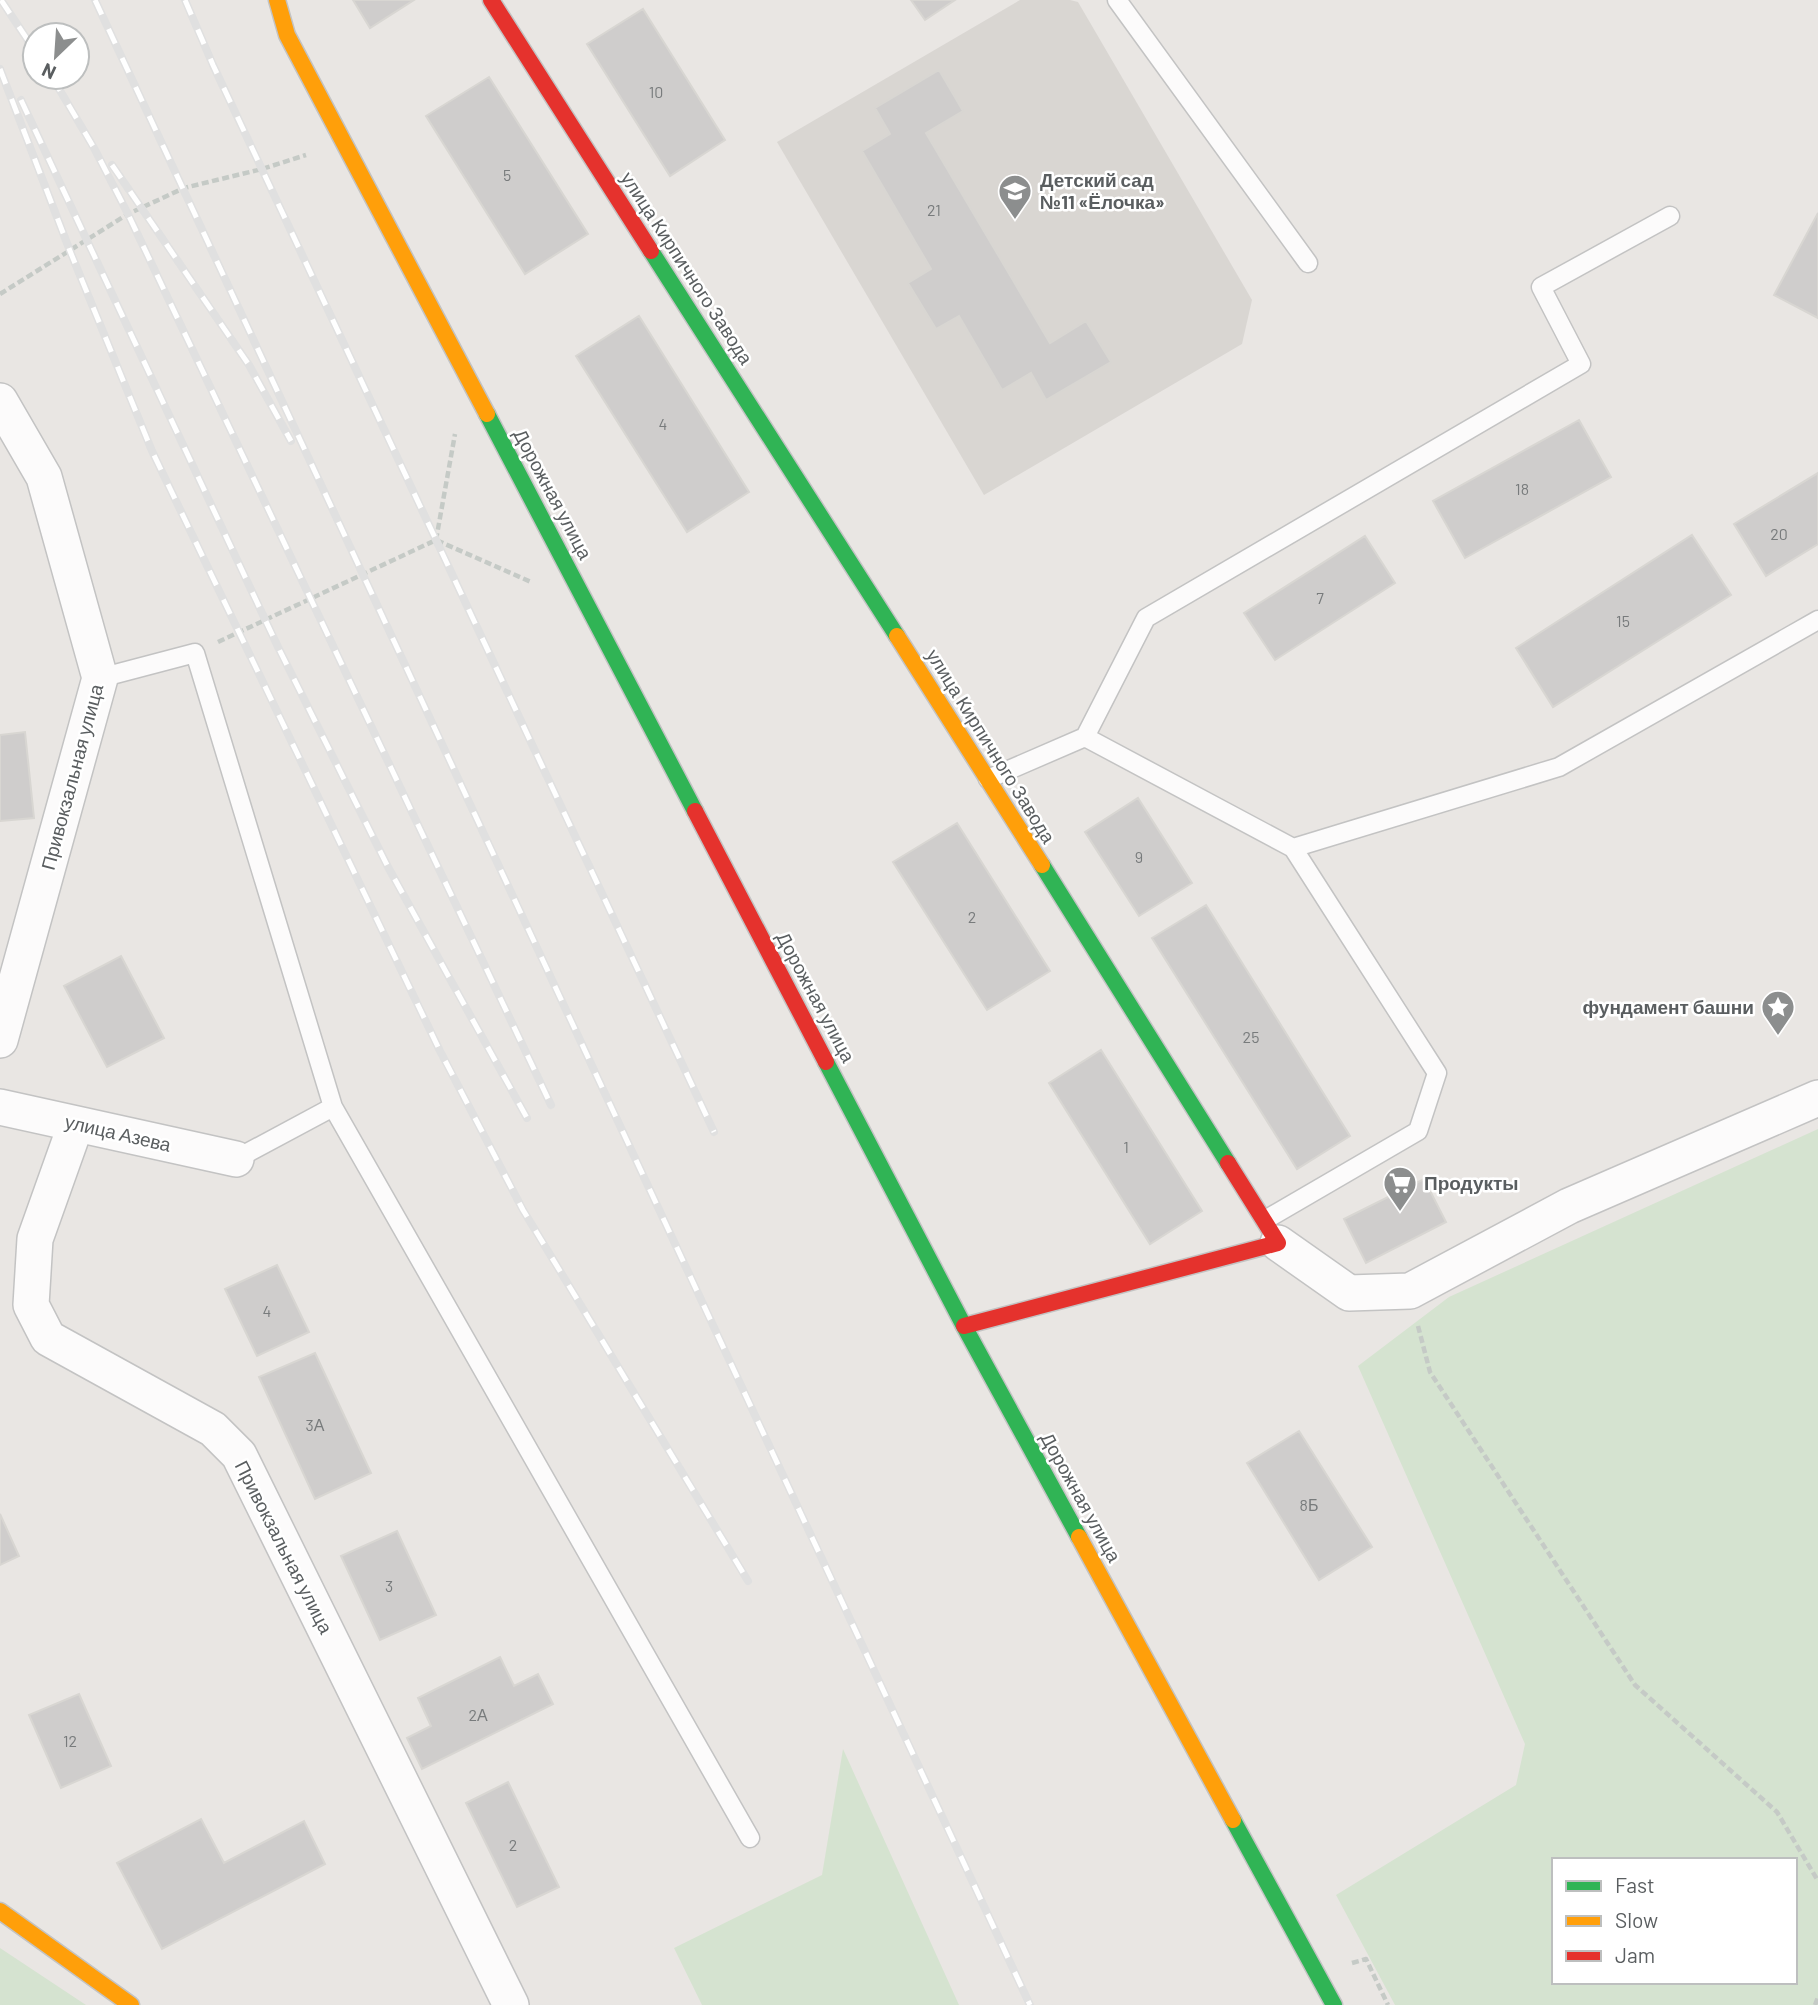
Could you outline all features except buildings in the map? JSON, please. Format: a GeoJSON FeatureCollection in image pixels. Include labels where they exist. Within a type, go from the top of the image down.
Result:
{"type":"FeatureCollection","features":[{"type":"Feature","properties":{"kind":"street","name":"Дорожная улица"},"geometry":{"type":"LineString","coordinates":[[277,0],[287,35],[964,1326],[1334,2005]]}},
{"type":"Feature","properties":{"kind":"street","name":"улица Кирпичного Завода"},"geometry":{"type":"LineString","coordinates":[[491,0],[988,779],[1272,1231]]}},
{"type":"Feature","properties":{"kind":"street","name":"Привокзальная улица"},"geometry":{"type":"LineString","coordinates":[[0,401],[44,477],[100,678],[0,1040]]}},
{"type":"Feature","properties":{"kind":"street"},"geometry":{"type":"LineString","coordinates":[[964,1326],[1272,1231],[1349,1293],[1410,1291],[1569,1206],[1818,1098]]}},
{"type":"Feature","properties":{"kind":"street","name":"улица Азева"},"geometry":{"type":"LineString","coordinates":[[0,1107],[236,1159]]}},
{"type":"Feature","properties":{"kind":"street","name":"Привокзальная улица"},"geometry":{"type":"LineString","coordinates":[[76,1124],[35,1239],[31,1305],[48,1338],[213,1429],[239,1455],[511,2005]]}},
{"type":"Feature","properties":{"kind":"street"},"geometry":{"type":"LineString","coordinates":[[0,1911],[131,2005]]}},
{"type":"Feature","properties":{"kind":"lane"},"geometry":{"type":"LineString","coordinates":[[1117,0],[1308,263]]}},
{"type":"Feature","properties":{"kind":"lane"},"geometry":{"type":"LineString","coordinates":[[988,779],[1085,737],[1146,618],[1581,364],[1541,287],[1670,216]]}},
{"type":"Feature","properties":{"kind":"lane"},"geometry":{"type":"LineString","coordinates":[[1293,848],[1559,767],[1818,620]]}},
{"type":"Feature","properties":{"kind":"lane"},"geometry":{"type":"LineString","coordinates":[[100,678],[195,653],[333,1107],[750,1838]]}},
{"type":"Feature","properties":{"kind":"lane"},"geometry":{"type":"LineString","coordinates":[[1085,737],[1293,848],[1437,1073],[1419,1131],[1272,1231]]}},
{"type":"Feature","properties":{"kind":"lane"},"geometry":{"type":"LineString","coordinates":[[236,1159],[333,1107]]}},
{"type":"Feature","properties":{"kind":"path"},"geometry":{"type":"LineString","coordinates":[[0,294],[128,214],[173,193],[291,160]]}},
{"type":"Feature","properties":{"kind":"path"},"geometry":{"type":"LineString","coordinates":[[436,540],[466,374]]}},
{"type":"Feature","properties":{"kind":"path"},"geometry":{"type":"LineString","coordinates":[[195,653],[436,540],[538,585]]}},
{"type":"Feature","properties":{"kind":"path"},"geometry":{"type":"LineString","coordinates":[[1410,1291],[1430,1372],[1635,1685],[1777,1812],[1818,1881]]}},
{"type":"Feature","properties":{"kind":"path"},"geometry":{"type":"LineString","coordinates":[[1366,1959],[1388,2005]]}},
{"type":"Feature","properties":{"kind":"path"},"geometry":{"type":"LineString","coordinates":[[1815,2005],[1818,1997]]}},
{"type":"Feature","properties":{"kind":"shaded area","name":"Детский сад №11 «Ёлочка»"},"geometry":{"type":"Polygon","coordinates":[[[1020,0],[1078,2],[1252,300],[1242,344],[984,495],[777,142],[1020,0]]]}},
{"type":"Feature","properties":{"kind":"green space"},"geometry":{"type":"Polygon","coordinates":[[[1818,1129],[1818,2005],[1395,2005],[1336,1895],[1516,1785],[1525,1744],[1358,1366],[1449,1297],[1818,1129]]]}},
{"type":"Feature","properties":{"kind":"green space"},"geometry":{"type":"Polygon","coordinates":[[[843,1749],[959,2005],[702,2005],[674,1948],[822,1875],[843,1749]]]}},
{"type":"Feature","properties":{"kind":"green space"},"geometry":{"type":"Polygon","coordinates":[[[0,1948],[86,2005],[0,2005],[0,1948]]]}},
{"type":"Feature","properties":{"kind":"railway"},"geometry":{"type":"LineString","coordinates":[[1,0],[21,30]]}},
{"type":"Feature","properties":{"kind":"railway"},"geometry":{"type":"LineString","coordinates":[[95,0],[1030,2005]]}},
{"type":"Feature","properties":{"kind":"railway"},"geometry":{"type":"LineString","coordinates":[[185,0],[213,65],[714,1132]]}},
{"type":"Feature","properties":{"kind":"railway"},"geometry":{"type":"LineString","coordinates":[[0,69],[70,251],[152,451],[440,1051],[523,1210],[748,1581]]}},
{"type":"Feature","properties":{"kind":"railway"},"geometry":{"type":"LineString","coordinates":[[60,91],[128,214],[551,1105]]}},
{"type":"Feature","properties":{"kind":"railway"},"geometry":{"type":"LineString","coordinates":[[21,100],[278,647],[388,867],[527,1118]]}},
{"type":"Feature","properties":{"kind":"railway"},"geometry":{"type":"LineString","coordinates":[[112,165],[249,365],[291,441]]}},
{"type":"Feature","properties":{"kind":"traffic: fast"},"geometry":{"type":"LineString","coordinates":[[651,251],[897,636]]}},
{"type":"Feature","properties":{"kind":"traffic: fast"},"geometry":{"type":"LineString","coordinates":[[487,414],[695,811]]}},
{"type":"Feature","properties":{"kind":"traffic: fast"},"geometry":{"type":"LineString","coordinates":[[1042,865],[1228,1163]]}},
{"type":"Feature","properties":{"kind":"traffic: fast"},"geometry":{"type":"LineString","coordinates":[[826,1062],[964,1326],[1079,1537]]}},
{"type":"Feature","properties":{"kind":"traffic: fast"},"geometry":{"type":"LineString","coordinates":[[1233,1820],[1334,2005]]}},
{"type":"Feature","properties":{"kind":"traffic: slow"},"geometry":{"type":"LineString","coordinates":[[277,0],[287,35],[487,414]]}},
{"type":"Feature","properties":{"kind":"traffic: slow"},"geometry":{"type":"LineString","coordinates":[[897,636],[1042,865]]}},
{"type":"Feature","properties":{"kind":"traffic: slow"},"geometry":{"type":"LineString","coordinates":[[1079,1537],[1233,1820]]}},
{"type":"Feature","properties":{"kind":"traffic: slow"},"geometry":{"type":"LineString","coordinates":[[0,1911],[131,2005]]}},
{"type":"Feature","properties":{"kind":"traffic: jam"},"geometry":{"type":"LineString","coordinates":[[491,0],[651,251]]}},
{"type":"Feature","properties":{"kind":"traffic: jam"},"geometry":{"type":"LineString","coordinates":[[695,811],[826,1062]]}},
{"type":"Feature","properties":{"kind":"traffic: jam"},"geometry":{"type":"LineString","coordinates":[[964,1326],[1278,1243],[1228,1163]]}},
{"type":"Feature","properties":{"kind":"place","name":"Детский сад №11 «Ёлочка»"},"geometry":{"type":"Point","coordinates":[1015,221]}},
{"type":"Feature","properties":{"kind":"place","name":"фундамент башни"},"geometry":{"type":"Point","coordinates":[1778,1037]}},
{"type":"Feature","properties":{"kind":"place","name":"Продукты"},"geometry":{"type":"Point","coordinates":[1400,1213]}}]}
